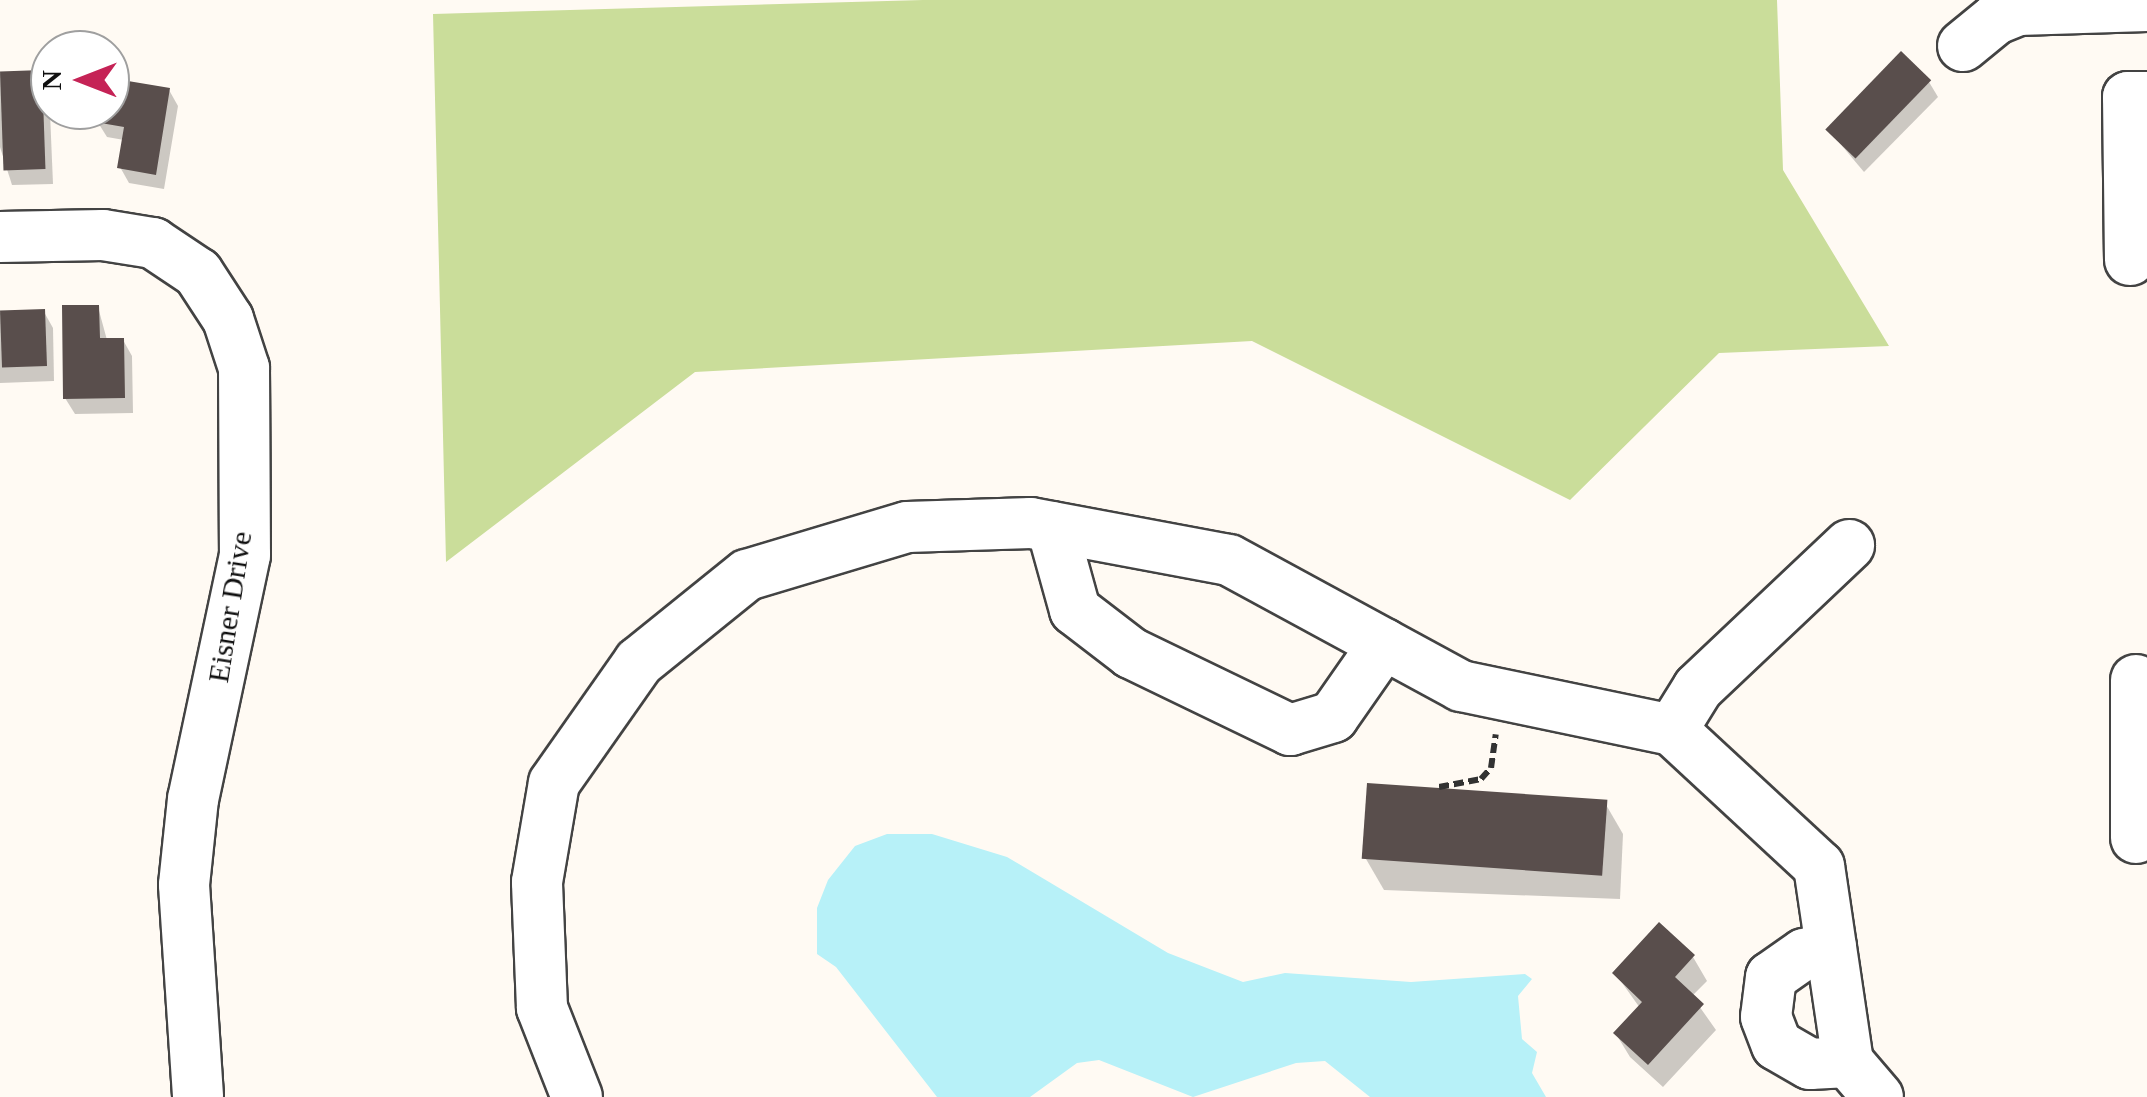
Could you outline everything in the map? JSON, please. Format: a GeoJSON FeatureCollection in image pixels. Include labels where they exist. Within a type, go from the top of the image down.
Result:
{"type":"FeatureCollection","features":[{"type":"Feature","properties":{"kind":"street"},"geometry":{"type":"LineString","coordinates":[[1963,46],[1996,18],[2018,10],[2147,6]]}},
{"type":"Feature","properties":{"kind":"street"},"geometry":{"type":"LineString","coordinates":[[2130,260],[2128,97],[2147,97]]}},
{"type":"Feature","properties":{"kind":"street","name":"Eisner Drive"},"geometry":{"type":"LineString","coordinates":[[0,237],[102,235],[154,244],[198,272],[228,319],[244,368],[245,555],[193,799],[184,885],[198,1097]]}},
{"type":"Feature","properties":{"kind":"street"},"geometry":{"type":"LineString","coordinates":[[576,1097],[542,1008],[537,882],[554,783],[639,662],[746,575],[907,526],[1052,526],[1229,560],[1460,686],[1672,730],[1819,866],[1831,948],[1863,1079],[1810,1064],[1777,1045],[1766,1017],[1770,976],[1804,954],[1831,948]]}},
{"type":"Feature","properties":{"kind":"street"},"geometry":{"type":"LineString","coordinates":[[1052,526],[1075,610],[1131,653],[1290,730],[1333,717],[1384,644]]}},
{"type":"Feature","properties":{"kind":"street"},"geometry":{"type":"LineString","coordinates":[[1672,730],[1698,688],[1850,545]]}},
{"type":"Feature","properties":{"kind":"street"},"geometry":{"type":"LineString","coordinates":[[2130,680],[2136,838]]}},
{"type":"Feature","properties":{"kind":"path"},"geometry":{"type":"LineString","coordinates":[[1439,788],[1481,779],[1491,768],[1501,694]]}},
{"type":"Feature","properties":{"kind":"green space"},"geometry":{"type":"Polygon","coordinates":[[[923,0],[1777,0],[1783,170],[1889,346],[1719,353],[1570,500],[1252,341],[695,372],[446,562],[433,14],[923,0]]]}},
{"type":"Feature","properties":{"kind":"water"},"geometry":{"type":"Polygon","coordinates":[[[887,834],[932,834],[1007,857],[1168,953],[1243,982],[1285,973],[1411,982],[1525,974],[1532,979],[1518,996],[1522,1039],[1537,1052],[1532,1073],[1546,1097],[1370,1097],[1325,1061],[1296,1063],[1193,1097],[1099,1060],[1077,1063],[1030,1097],[937,1097],[836,967],[817,954],[817,908],[828,880],[855,846],[887,834]]]}},
{"type":"Feature","properties":{"kind":"building"},"geometry":{"type":"Polygon","coordinates":[[[1901,51],[1931,80],[1855,159],[1825,129],[1901,51]]]}},
{"type":"Feature","properties":{"kind":"building"},"geometry":{"type":"Polygon","coordinates":[[[30,70],[30,130],[44,130],[45,169],[3,170],[0,71],[30,70]]]}},
{"type":"Feature","properties":{"kind":"building"},"geometry":{"type":"Polygon","coordinates":[[[130,81],[170,88],[156,175],[117,168],[123,130],[130,130],[130,81]]]}},
{"type":"Feature","properties":{"kind":"building"},"geometry":{"type":"Polygon","coordinates":[[[62,305],[99,305],[100,338],[124,338],[125,398],[63,399],[62,305]]]}},
{"type":"Feature","properties":{"kind":"building"},"geometry":{"type":"Polygon","coordinates":[[[45,309],[47,366],[2,368],[0,311],[45,309]]]}},
{"type":"Feature","properties":{"kind":"building"},"geometry":{"type":"Polygon","coordinates":[[[1367,783],[1607,800],[1602,876],[1362,859],[1367,783]]]}},
{"type":"Feature","properties":{"kind":"building"},"geometry":{"type":"Polygon","coordinates":[[[1659,922],[1695,955],[1675,977],[1704,1004],[1648,1065],[1613,1033],[1642,1002],[1612,973],[1659,922]]]}}]}
